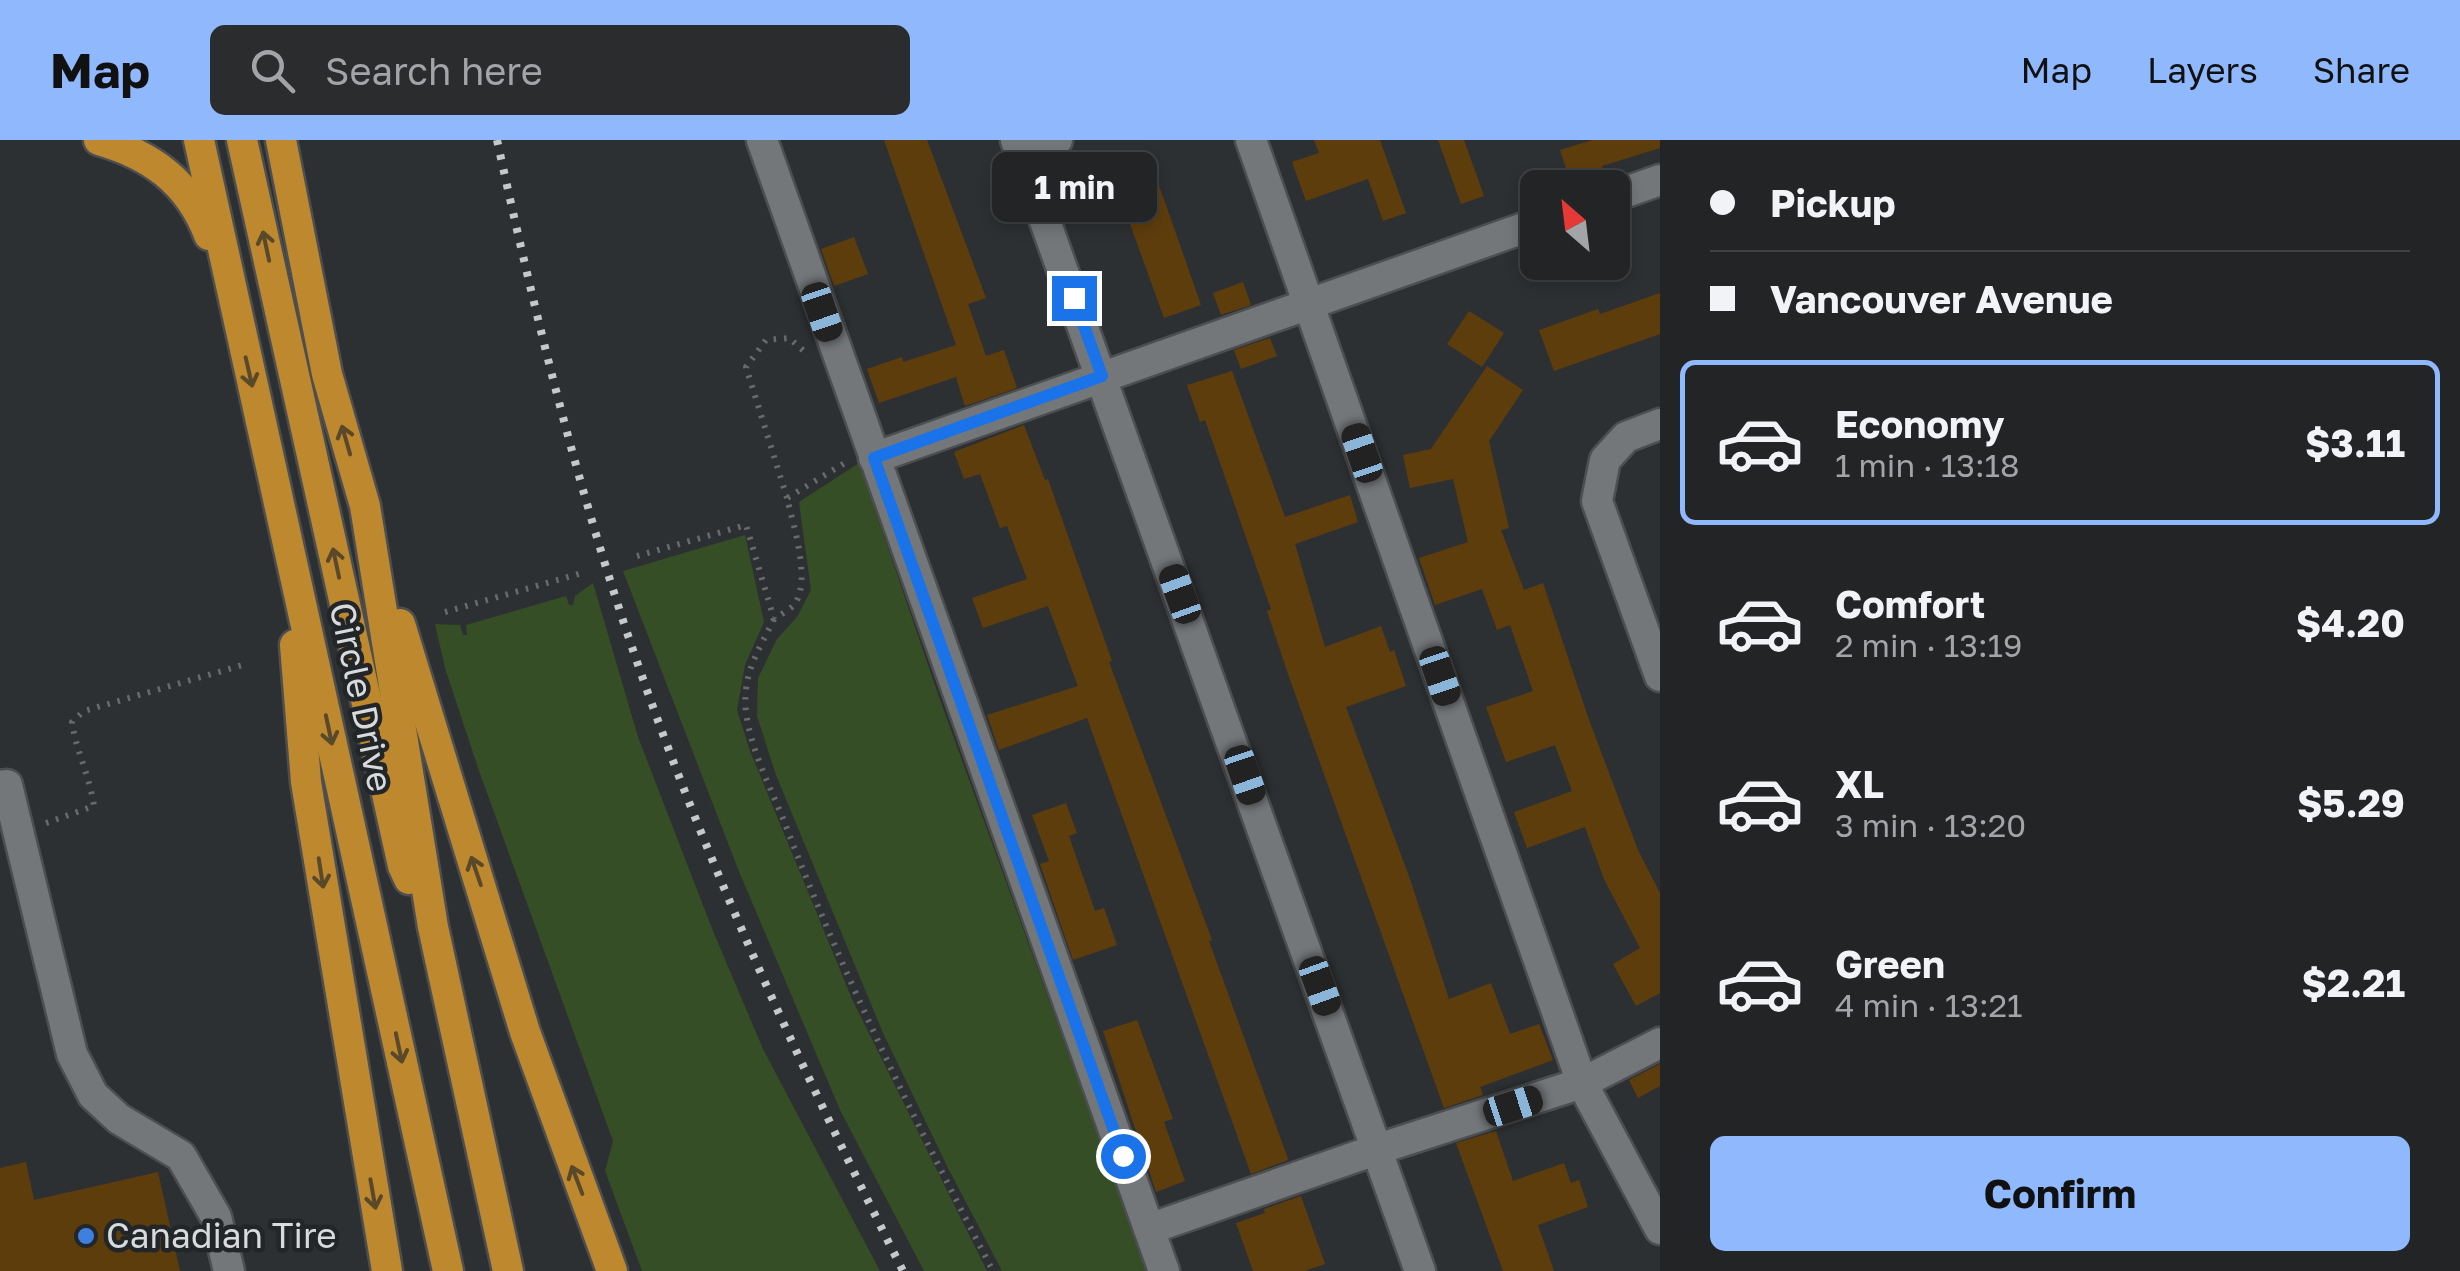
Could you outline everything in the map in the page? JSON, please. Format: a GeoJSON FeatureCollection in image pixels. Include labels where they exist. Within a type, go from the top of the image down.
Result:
{"type":"FeatureCollection","features":[{"type":"Feature","properties":{"kind":"highway"},"geometry":{"type":"LineString","coordinates":[[99,140],[130,148],[158,164],[183,190],[205,225],[231,294]]}},
{"type":"Feature","properties":{"kind":"highway","name":"Circle Drive"},"geometry":{"type":"LineString","coordinates":[[199,140],[448,1271]]}},
{"type":"Feature","properties":{"kind":"highway"},"geometry":{"type":"LineString","coordinates":[[242,140],[403,866],[432,927]]}},
{"type":"Feature","properties":{"kind":"highway","name":"Circle Drive"},"geometry":{"type":"LineString","coordinates":[[280,140],[327,374],[365,506],[432,927],[508,1271]]}},
{"type":"Feature","properties":{"kind":"highway"},"geometry":{"type":"LineString","coordinates":[[365,506],[531,1050],[612,1271]]}},
{"type":"Feature","properties":{"kind":"highway"},"geometry":{"type":"LineString","coordinates":[[286,532],[306,782],[387,1271]]}},
{"type":"Feature","properties":{"kind":"street"},"geometry":{"type":"LineString","coordinates":[[762,140],[861,459],[1164,1271]]}},
{"type":"Feature","properties":{"kind":"street"},"geometry":{"type":"LineString","coordinates":[[1057,140],[1019,146],[1420,1271]]}},
{"type":"Feature","properties":{"kind":"street"},"geometry":{"type":"LineString","coordinates":[[1251,140],[1582,1084],[1660,1230]]}},
{"type":"Feature","properties":{"kind":"street"},"geometry":{"type":"LineString","coordinates":[[1630,191],[1660,180]]}},
{"type":"Feature","properties":{"kind":"street"},"geometry":{"type":"LineString","coordinates":[[861,459],[1520,230]]}},
{"type":"Feature","properties":{"kind":"street"},"geometry":{"type":"LineString","coordinates":[[1660,424],[1626,437],[1605,460],[1597,501],[1660,676]]}},
{"type":"Feature","properties":{"kind":"street"},"geometry":{"type":"LineString","coordinates":[[0,786],[7,784],[20,832],[72,1054],[93,1095],[120,1119],[181,1156],[216,1217],[229,1271]]}},
{"type":"Feature","properties":{"kind":"street"},"geometry":{"type":"LineString","coordinates":[[1150,1229],[1378,1149],[1582,1084],[1660,1043]]}},
{"type":"Feature","properties":{"kind":"path"},"geometry":{"type":"LineString","coordinates":[[810,358],[790,338],[766,340],[746,366],[787,498],[799,550],[801,589],[794,605],[774,620],[753,661],[745,692],[752,740],[812,897],[859,1004],[993,1271]]}},
{"type":"Feature","properties":{"kind":"path"},"geometry":{"type":"LineString","coordinates":[[787,498],[861,459]]}},
{"type":"Feature","properties":{"kind":"path"},"geometry":{"type":"LineString","coordinates":[[637,556],[746,525],[774,620]]}},
{"type":"Feature","properties":{"kind":"path"},"geometry":{"type":"LineString","coordinates":[[446,612],[582,573]]}},
{"type":"Feature","properties":{"kind":"path"},"geometry":{"type":"LineString","coordinates":[[20,832],[94,806],[72,722],[84,711],[246,664]]}},
{"type":"Feature","properties":{"kind":"green space"},"geometry":{"type":"Polygon","coordinates":[[[859,463],[938,694],[1147,1271],[1002,1271],[883,1033],[776,775],[757,716],[758,678],[777,639],[797,617],[811,590],[799,502],[859,463]]]}},
{"type":"Feature","properties":{"kind":"green space"},"geometry":{"type":"Polygon","coordinates":[[[745,535],[764,622],[745,665],[737,710],[750,751],[852,999],[987,1271],[924,1271],[840,1110],[738,869],[623,571],[745,535]]]}},
{"type":"Feature","properties":{"kind":"green space"},"geometry":{"type":"Polygon","coordinates":[[[593,583],[638,737],[713,931],[763,1049],[880,1271],[642,1271],[605,1171],[613,1141],[478,768],[445,668],[435,624],[460,625],[463,635],[467,635],[466,625],[566,596],[569,605],[573,605],[575,596],[593,583]]]}},
{"type":"Feature","properties":{"kind":"building"},"geometry":{"type":"Polygon","coordinates":[[[884,140],[927,140],[986,298],[968,304],[986,356],[1004,350],[1017,388],[965,406],[956,377],[879,403],[867,369],[956,345],[884,140]]]}},
{"type":"Feature","properties":{"kind":"building"},"geometry":{"type":"Polygon","coordinates":[[[1314,140],[1380,140],[1406,213],[1383,221],[1368,179],[1306,201],[1292,162],[1319,153],[1314,140]]]}},
{"type":"Feature","properties":{"kind":"building"},"geometry":{"type":"Polygon","coordinates":[[[1438,140],[1464,140],[1484,196],[1461,204],[1438,140]]]}},
{"type":"Feature","properties":{"kind":"building"},"geometry":{"type":"Polygon","coordinates":[[[1592,140],[1660,140],[1660,148],[1602,166],[1603,170],[1567,170],[1560,150],[1592,140]]]}},
{"type":"Feature","properties":{"kind":"building"},"geometry":{"type":"Polygon","coordinates":[[[1154,171],[1201,305],[1164,318],[1116,185],[1154,171]]]}},
{"type":"Feature","properties":{"kind":"building"},"geometry":{"type":"Polygon","coordinates":[[[854,237],[868,274],[834,286],[821,249],[854,237]]]}},
{"type":"Feature","properties":{"kind":"building"},"geometry":{"type":"Polygon","coordinates":[[[1243,282],[1251,305],[1221,315],[1213,293],[1243,282]]]}},
{"type":"Feature","properties":{"kind":"building"},"geometry":{"type":"Polygon","coordinates":[[[1660,293],[1660,334],[1554,371],[1539,330],[1660,293]]]}},
{"type":"Feature","properties":{"kind":"building"},"geometry":{"type":"Polygon","coordinates":[[[1469,311],[1504,333],[1482,367],[1447,344],[1469,311]]]}},
{"type":"Feature","properties":{"kind":"building"},"geometry":{"type":"Polygon","coordinates":[[[1270,338],[1277,356],[1241,369],[1234,350],[1270,338]]]}},
{"type":"Feature","properties":{"kind":"building"},"geometry":{"type":"Polygon","coordinates":[[[1487,366],[1523,390],[1489,441],[1509,528],[1501,530],[1524,590],[1543,583],[1638,850],[1660,893],[1660,993],[1636,1006],[1613,964],[1640,948],[1604,879],[1585,827],[1527,848],[1514,812],[1572,791],[1555,745],[1506,762],[1486,707],[1533,691],[1510,625],[1497,630],[1482,589],[1435,605],[1419,558],[1468,542],[1453,479],[1410,488],[1403,455],[1431,449],[1487,366]]]}},
{"type":"Feature","properties":{"kind":"building"},"geometry":{"type":"Polygon","coordinates":[[[1232,371],[1285,517],[1350,495],[1358,522],[1295,544],[1325,647],[1381,626],[1390,652],[1394,650],[1406,686],[1346,707],[1410,879],[1449,999],[1491,983],[1510,1034],[1539,1024],[1553,1060],[1480,1087],[1483,1095],[1444,1108],[1288,674],[1267,611],[1271,609],[1205,420],[1200,422],[1187,385],[1232,371]]]}},
{"type":"Feature","properties":{"kind":"building"},"geometry":{"type":"Polygon","coordinates":[[[1024,425],[1045,480],[1048,479],[1112,661],[1109,662],[1287,1156],[1288,1160],[1251,1174],[1087,718],[999,750],[987,715],[1078,686],[1048,606],[983,628],[972,598],[1027,579],[1007,526],[1000,528],[980,474],[964,479],[954,452],[1024,425]]]}},
{"type":"Feature","properties":{"kind":"building"},"geometry":{"type":"Polygon","coordinates":[[[1066,803],[1077,833],[1069,836],[1095,911],[1104,908],[1117,945],[1073,960],[1040,864],[1049,861],[1032,815],[1066,803]]]}},
{"type":"Feature","properties":{"kind":"building"},"geometry":{"type":"Polygon","coordinates":[[[1137,1020],[1173,1119],[1164,1122],[1185,1181],[1156,1192],[1103,1031],[1137,1020]]]}},
{"type":"Feature","properties":{"kind":"building"},"geometry":{"type":"Polygon","coordinates":[[[1660,1064],[1660,1086],[1638,1098],[1629,1080],[1660,1064]]]}},
{"type":"Feature","properties":{"kind":"building"},"geometry":{"type":"Polygon","coordinates":[[[1496,1131],[1513,1181],[1564,1163],[1571,1183],[1579,1180],[1588,1207],[1538,1225],[1554,1271],[1503,1271],[1456,1143],[1496,1131]]]}},
{"type":"Feature","properties":{"kind":"building","name":"Canadian Tire"},"geometry":{"type":"Polygon","coordinates":[[[26,1162],[34,1200],[158,1172],[180,1271],[0,1271],[0,1168],[26,1162]]]}},
{"type":"Feature","properties":{"kind":"building"},"geometry":{"type":"Polygon","coordinates":[[[1301,1196],[1325,1264],[1305,1271],[1253,1271],[1236,1223],[1301,1196]]]}},
{"type":"Feature","properties":{"kind":"railway"},"geometry":{"type":"LineString","coordinates":[[497,140],[566,430],[646,688],[747,942],[903,1271]]}},
{"type":"Feature","properties":{"kind":"place","name":"Canadian Tire"},"geometry":{"type":"Point","coordinates":[86,1236]}},
{"type":"Feature","properties":{"kind":"route"},"geometry":{"type":"LineString","coordinates":[[1074,298],[1102,376],[874,458],[1123,1156]]}}]}
